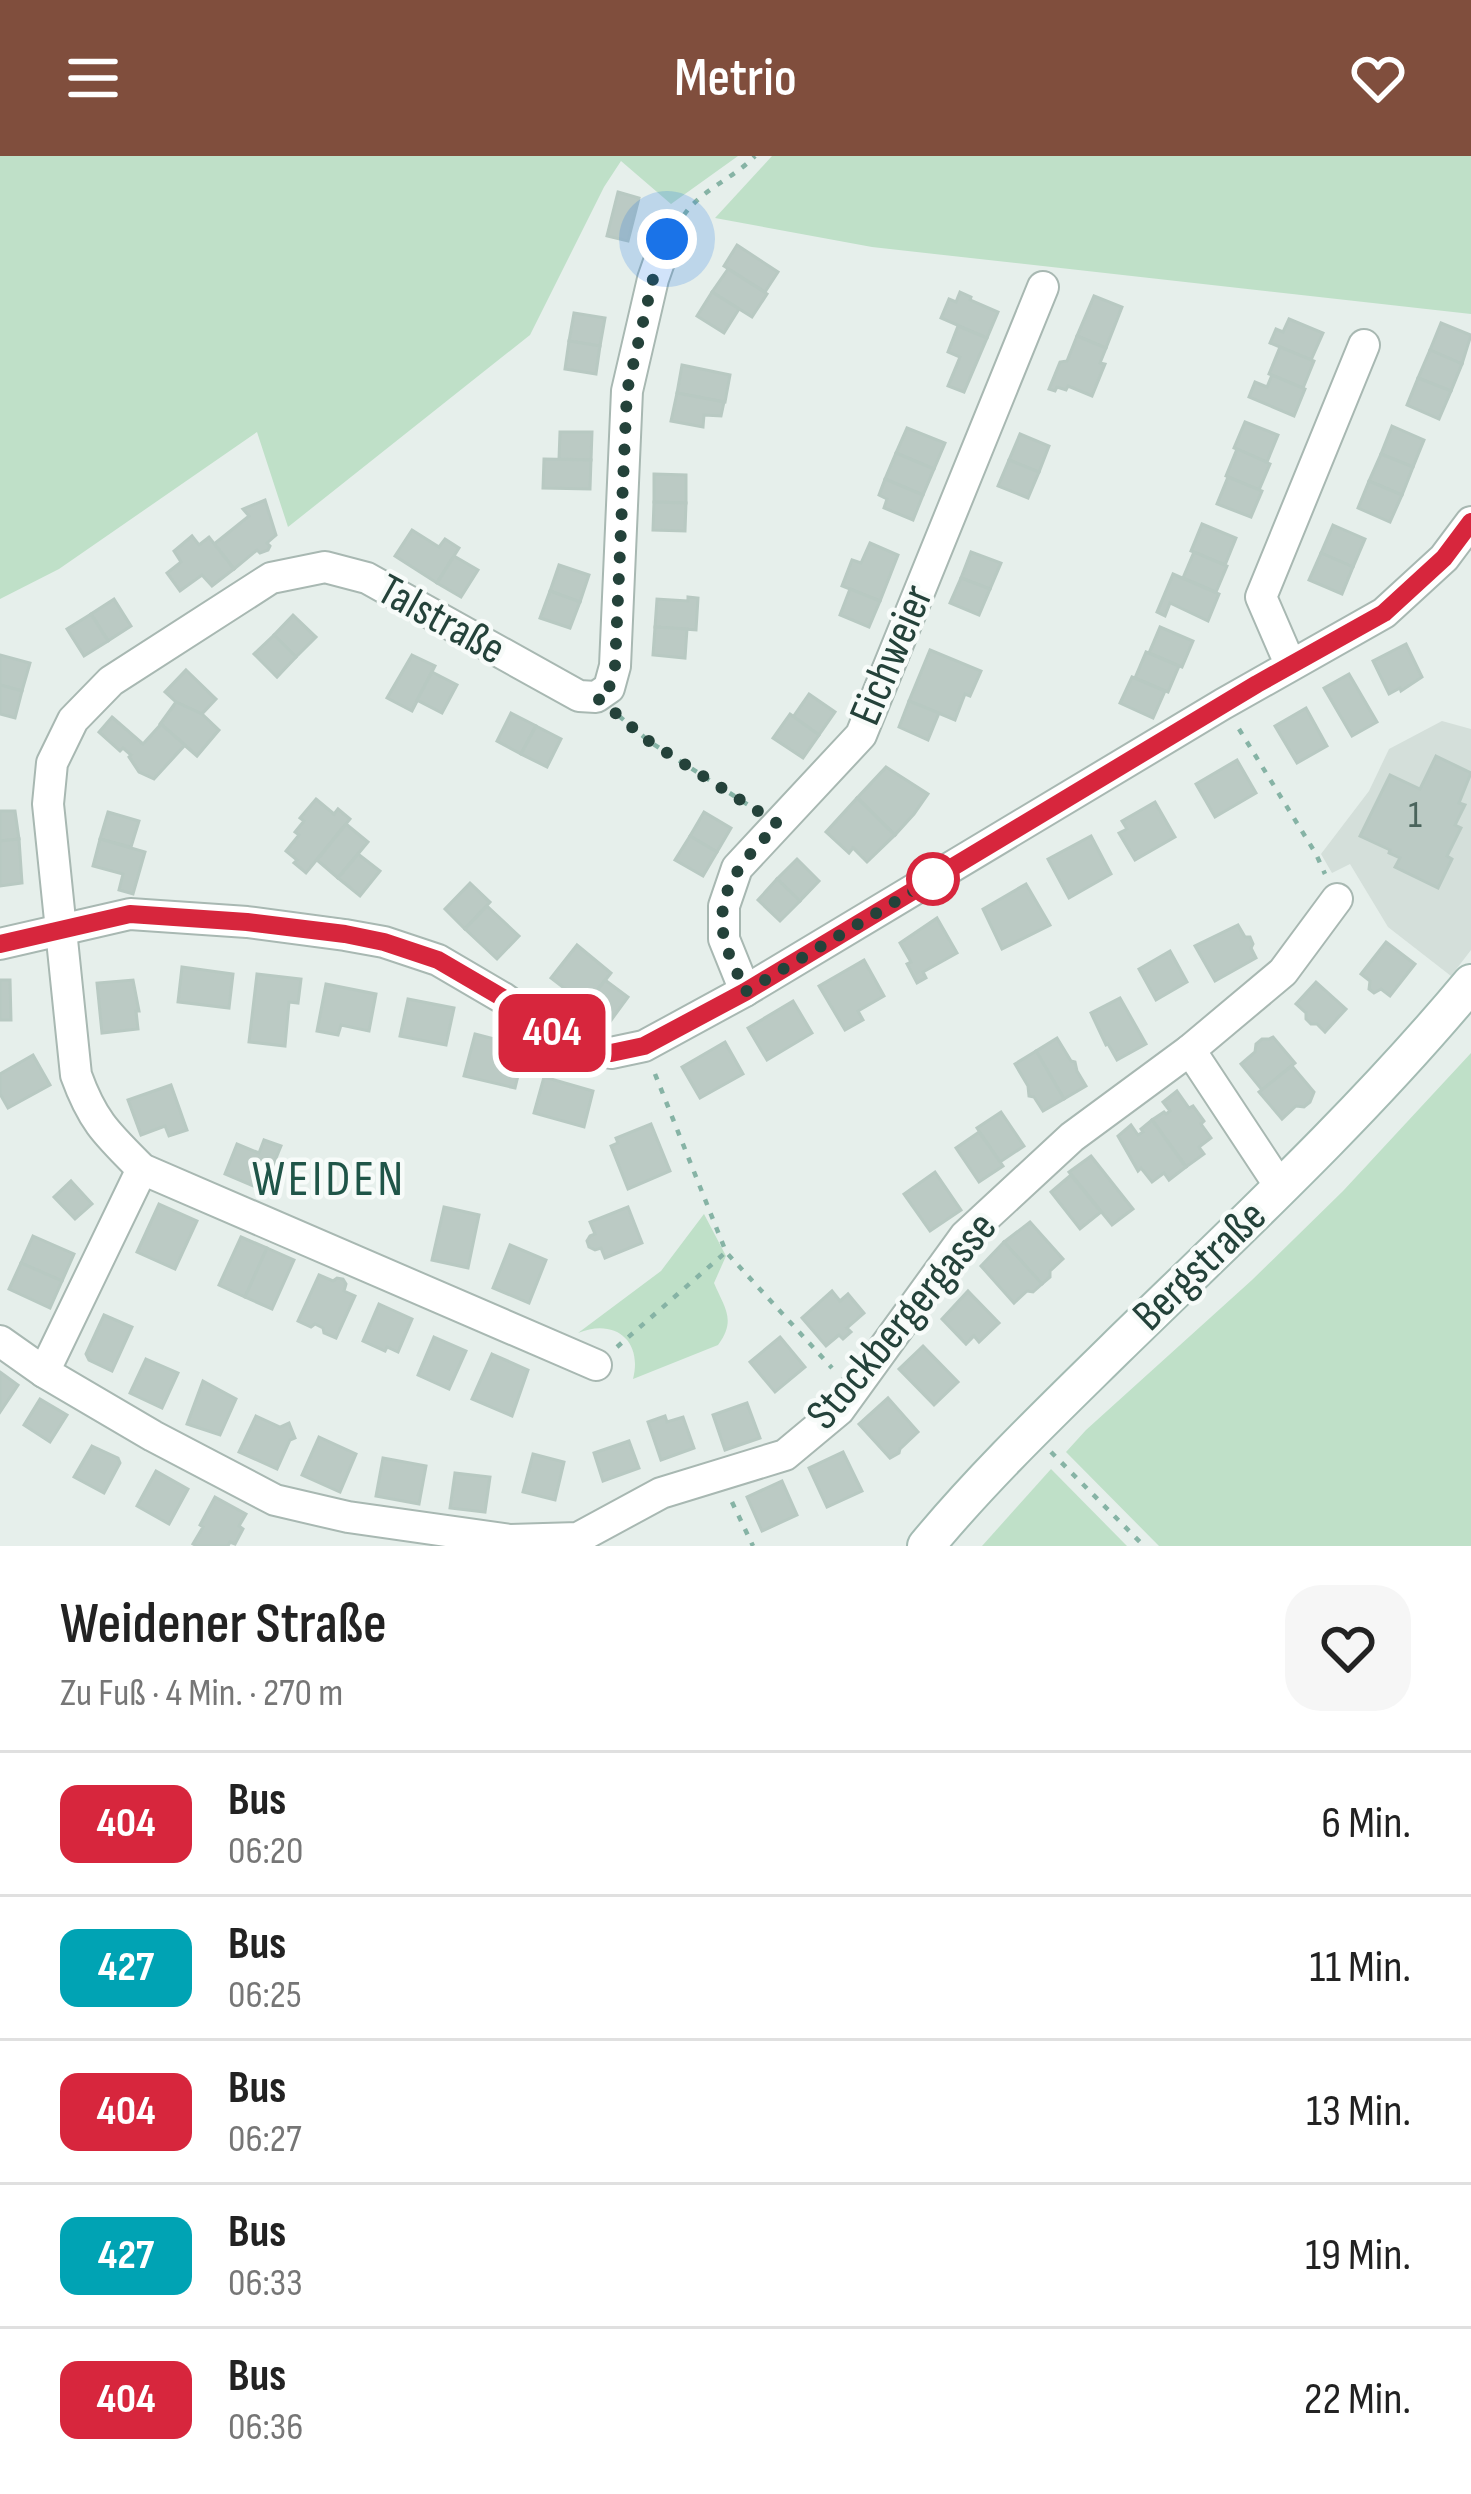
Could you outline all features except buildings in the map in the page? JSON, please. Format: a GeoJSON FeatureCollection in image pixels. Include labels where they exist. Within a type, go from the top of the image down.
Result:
{"type":"FeatureCollection","features":[{"type":"Feature","properties":{"kind":"main road","name":"Bergstraße"},"geometry":{"type":"LineString","coordinates":[[926,1546],[1027,1435],[1417,1048],[1471,983]]}},
{"type":"Feature","properties":{"kind":"street"},"geometry":{"type":"LineString","coordinates":[[596,697],[609,688],[615,666],[627,391],[667,239]]}},
{"type":"Feature","properties":{"kind":"street","name":"Eichweier"},"geometry":{"type":"LineString","coordinates":[[745,992],[724,938],[724,905],[736,868],[861,735],[1043,287]]}},
{"type":"Feature","properties":{"kind":"street"},"geometry":{"type":"LineString","coordinates":[[1290,664],[1262,597],[1364,345]]}},
{"type":"Feature","properties":{"kind":"street"},"geometry":{"type":"LineString","coordinates":[[0,944],[130,914],[247,922],[384,942],[438,960],[567,1043],[611,1053],[644,1046],[745,992],[1290,664],[1384,613],[1444,558],[1471,522]]}},
{"type":"Feature","properties":{"kind":"street","name":"Talstraße"},"geometry":{"type":"LineString","coordinates":[[142,1169],[88,1108],[76,1075],[48,804],[52,763],[73,720],[111,681],[272,578],[326,567],[367,578],[579,696],[596,697]]}},
{"type":"Feature","properties":{"kind":"street","name":"Stockbergergasse"},"geometry":{"type":"LineString","coordinates":[[0,1341],[154,1436],[275,1499],[348,1517],[510,1540],[578,1538],[661,1493],[784,1455],[839,1410],[965,1236],[1072,1136],[1190,1050],[1282,973],[1336,898]]}},
{"type":"Feature","properties":{"kind":"street"},"geometry":{"type":"LineString","coordinates":[[1190,1050],[1281,1188]]}},
{"type":"Feature","properties":{"kind":"street"},"geometry":{"type":"LineString","coordinates":[[44,1372],[142,1169],[596,1365]]}},
{"type":"Feature","properties":{"kind":"path"},"geometry":{"type":"LineString","coordinates":[[667,239],[690,206],[755,156]]}},
{"type":"Feature","properties":{"kind":"path"},"geometry":{"type":"LineString","coordinates":[[596,697],[650,742],[778,824]]}},
{"type":"Feature","properties":{"kind":"path"},"geometry":{"type":"LineString","coordinates":[[1223,704],[1316,854],[1336,898]]}},
{"type":"Feature","properties":{"kind":"path"},"geometry":{"type":"LineString","coordinates":[[644,1046],[726,1252],[853,1392]]}},
{"type":"Feature","properties":{"kind":"path"},"geometry":{"type":"LineString","coordinates":[[596,1365],[726,1252]]}},
{"type":"Feature","properties":{"kind":"path"},"geometry":{"type":"LineString","coordinates":[[1027,1435],[1061,1461],[1144,1546]]}},
{"type":"Feature","properties":{"kind":"path"},"geometry":{"type":"LineString","coordinates":[[719,1475],[753,1546]]}},
{"type":"Feature","properties":{"kind":"shaded area"},"geometry":{"type":"Polygon","coordinates":[[[1442,721],[1471,729],[1471,950],[1451,976],[1388,927],[1350,864],[1332,873],[1321,854],[1369,791],[1389,749],[1442,721]]]}},
{"type":"Feature","properties":{"kind":"green space"},"geometry":{"type":"Polygon","coordinates":[[[0,156],[738,156],[671,204],[621,161],[530,335],[288,527],[257,432],[59,569],[0,599],[0,156]]]}},
{"type":"Feature","properties":{"kind":"green space"},"geometry":{"type":"Polygon","coordinates":[[[772,156],[1471,156],[1471,314],[872,247],[715,218],[772,156]]]}},
{"type":"Feature","properties":{"kind":"green space"},"geometry":{"type":"Polygon","coordinates":[[[1471,1053],[1471,1546],[1159,1546],[1066,1452],[1343,1191],[1471,1053]]]}},
{"type":"Feature","properties":{"kind":"green space"},"geometry":{"type":"Polygon","coordinates":[[[704,1214],[726,1256],[714,1283],[727,1314],[724,1336],[718,1345],[633,1379],[634,1353],[623,1336],[603,1328],[578,1333],[661,1271],[704,1214]]]}},
{"type":"Feature","properties":{"kind":"green space"},"geometry":{"type":"Polygon","coordinates":[[[1051,1469],[1127,1546],[982,1546],[1051,1469]]]}},
{"type":"Feature","properties":{"kind":"bus line","name":"404"},"geometry":{"type":"LineString","coordinates":[[0,944],[130,914],[345,934],[438,960],[567,1043],[611,1053],[644,1046],[745,992],[1257,684],[1384,613],[1444,558],[1471,522]]}},
{"type":"Feature","properties":{"kind":"district","name":"WEIDEN"},"geometry":{"type":"Point","coordinates":[329,1179]}},
{"type":"Feature","properties":{"kind":"route"},"geometry":{"type":"LineString","coordinates":[[667,239],[627,391],[615,666],[609,688],[596,697],[650,742],[778,824],[736,868],[724,905],[724,938],[745,992],[933,879]]}}]}
